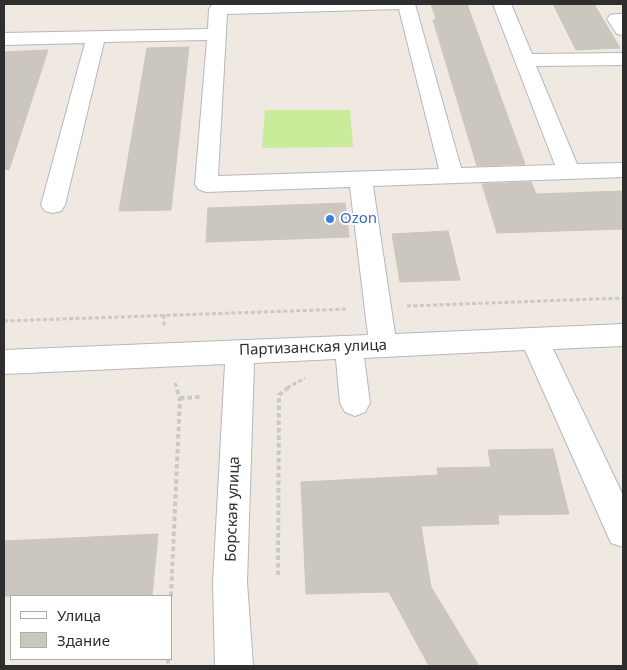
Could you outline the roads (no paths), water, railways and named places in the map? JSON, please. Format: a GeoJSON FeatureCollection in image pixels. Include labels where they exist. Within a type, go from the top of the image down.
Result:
{"type":"FeatureCollection","features":[{"type":"Feature","properties":{"kind":"street"},"geometry":{"type":"LineString","coordinates":[[452,176],[406,4],[218,6],[206,184],[452,176],[623,170]]}},
{"type":"Feature","properties":{"kind":"street"},"geometry":{"type":"LineString","coordinates":[[502,4],[568,172]]}},
{"type":"Feature","properties":{"kind":"street"},"geometry":{"type":"LineString","coordinates":[[623,19],[616,19],[623,30]]}},
{"type":"Feature","properties":{"kind":"street"},"geometry":{"type":"LineString","coordinates":[[4,39],[216,34]]}},
{"type":"Feature","properties":{"kind":"street"},"geometry":{"type":"LineString","coordinates":[[53,205],[96,37]]}},
{"type":"Feature","properties":{"kind":"street"},"geometry":{"type":"LineString","coordinates":[[525,60],[623,59]]}},
{"type":"Feature","properties":{"kind":"street"},"geometry":{"type":"LineString","coordinates":[[360,179],[383,345]]}},
{"type":"Feature","properties":{"kind":"street","name":"Партизанская улица"},"geometry":{"type":"LineString","coordinates":[[4,362],[240,351],[351,360],[383,345],[623,335]]}},
{"type":"Feature","properties":{"kind":"street"},"geometry":{"type":"LineString","coordinates":[[534,339],[623,531]]}},
{"type":"Feature","properties":{"kind":"street","name":"Борская улица"},"geometry":{"type":"LineString","coordinates":[[234,666],[230,582],[240,351]]}},
{"type":"Feature","properties":{"kind":"street"},"geometry":{"type":"LineString","coordinates":[[351,360],[355,403]]}},
{"type":"Feature","properties":{"kind":"place","name":"Ozon"},"geometry":{"type":"Point","coordinates":[330,219]}}]}
